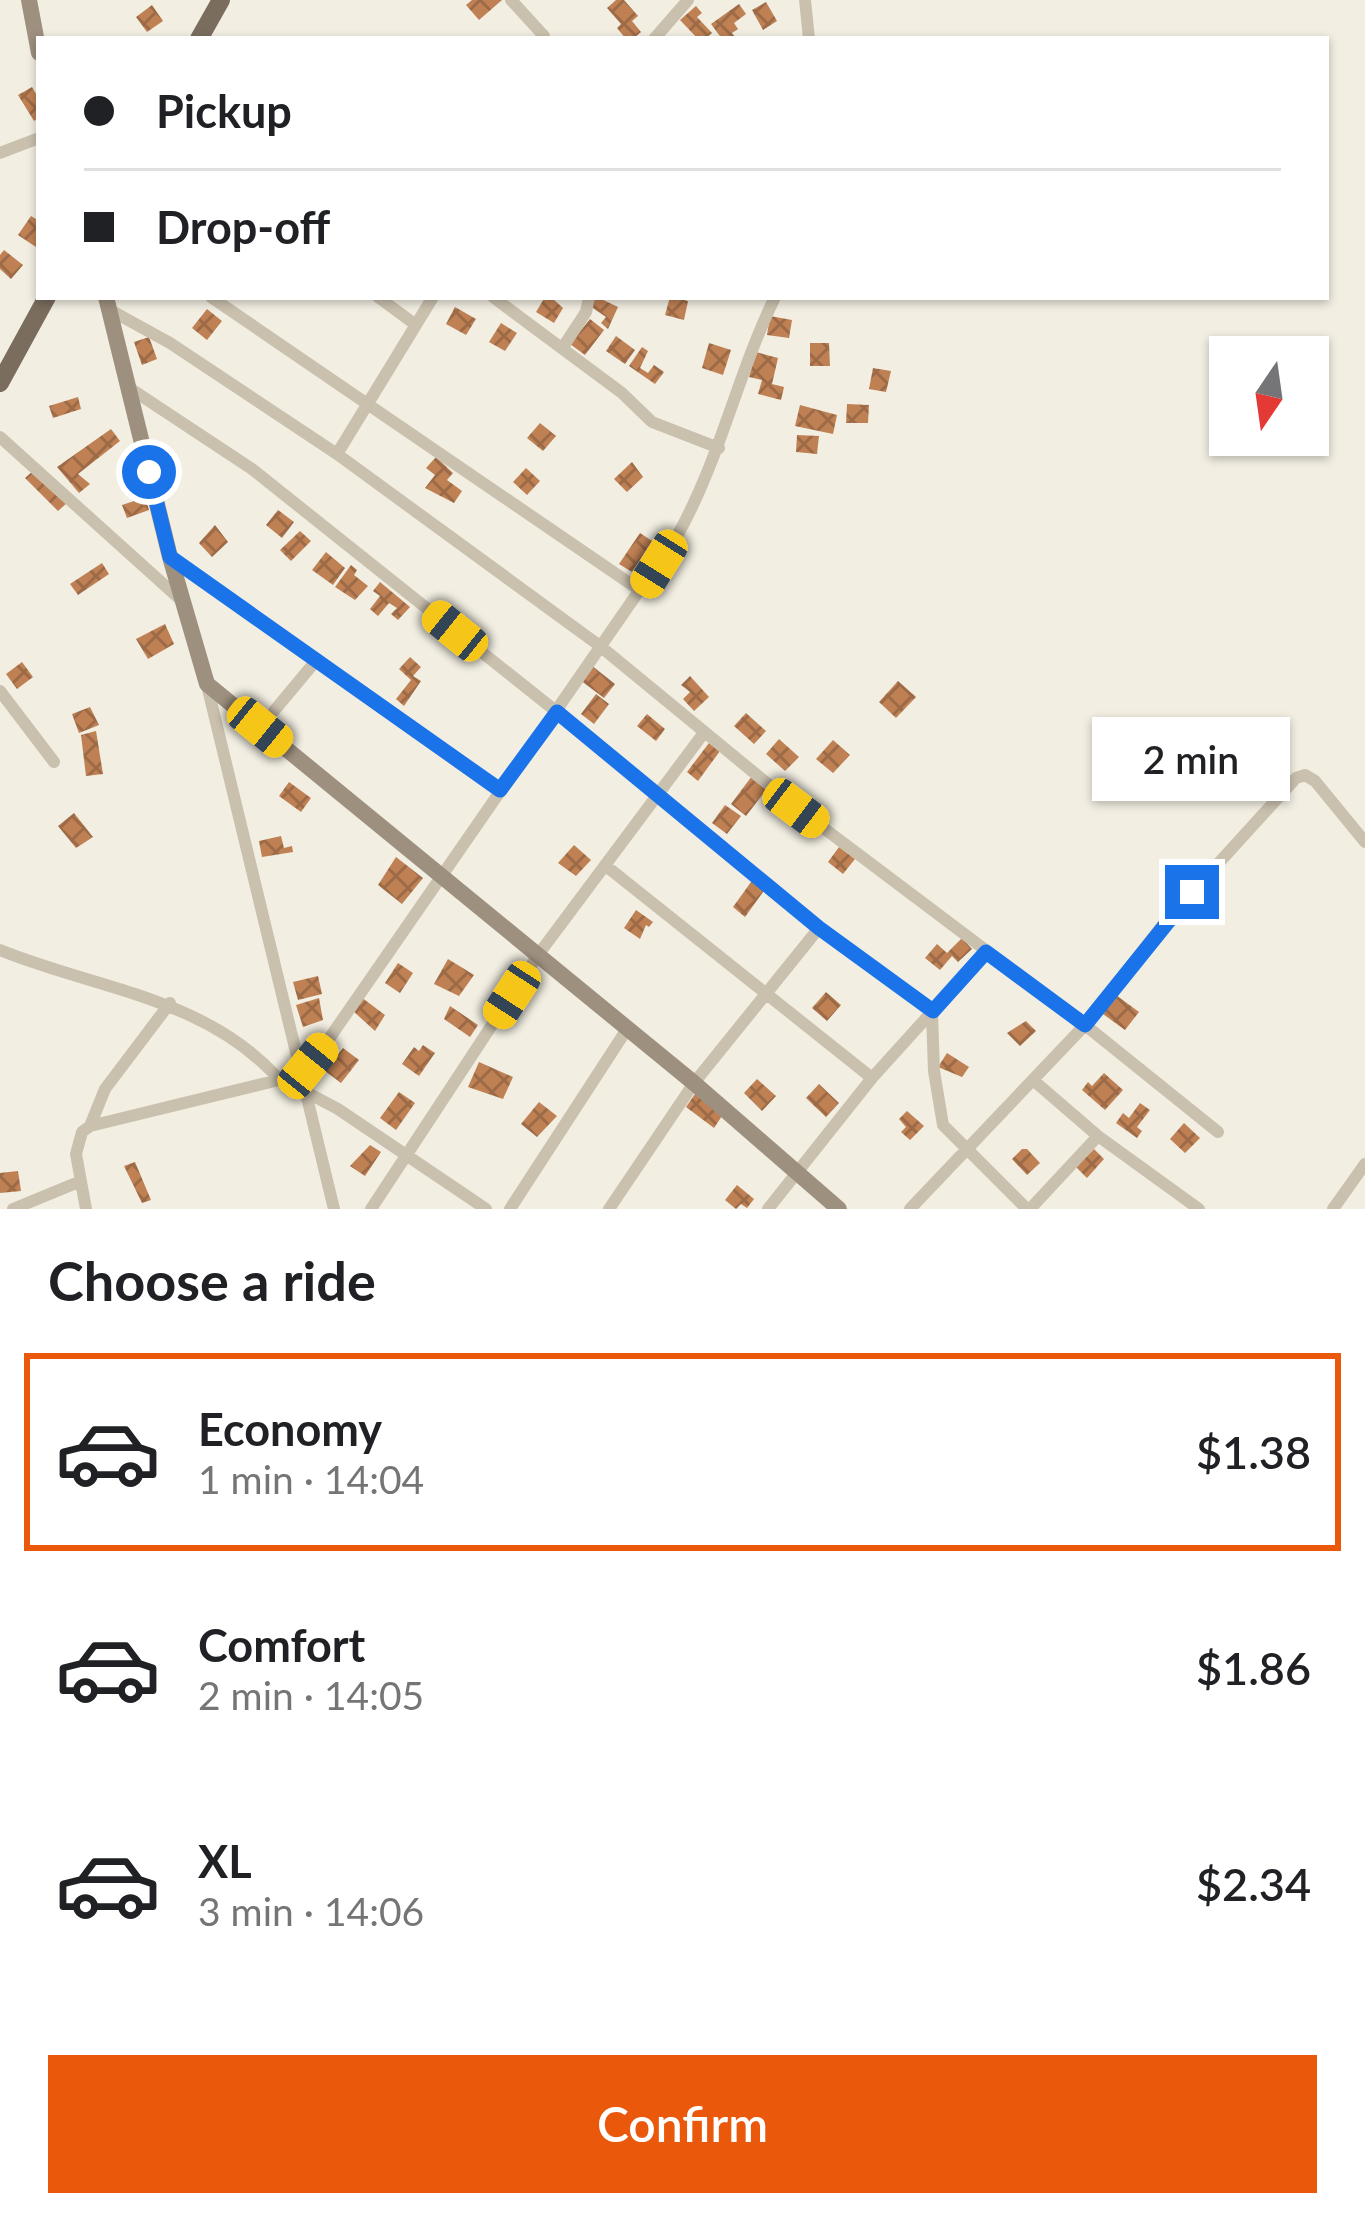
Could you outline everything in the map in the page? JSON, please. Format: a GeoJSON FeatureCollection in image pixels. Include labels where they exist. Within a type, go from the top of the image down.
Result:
{"type":"FeatureCollection","features":[{"type":"Feature","properties":{"kind":"main road"},"geometry":{"type":"LineString","coordinates":[[201,36],[221,0]]}},
{"type":"Feature","properties":{"kind":"main road"},"geometry":{"type":"LineString","coordinates":[[0,382],[45,300]]}},
{"type":"Feature","properties":{"kind":"street"},"geometry":{"type":"LineString","coordinates":[[28,0],[36,39]]}},
{"type":"Feature","properties":{"kind":"street"},"geometry":{"type":"LineString","coordinates":[[511,0],[544,36]]}},
{"type":"Feature","properties":{"kind":"street"},"geometry":{"type":"LineString","coordinates":[[657,36],[688,0]]}},
{"type":"Feature","properties":{"kind":"street"},"geometry":{"type":"LineString","coordinates":[[805,0],[809,36]]}},
{"type":"Feature","properties":{"kind":"street"},"geometry":{"type":"LineString","coordinates":[[0,153],[36,139]]}},
{"type":"Feature","properties":{"kind":"street"},"geometry":{"type":"LineString","coordinates":[[215,300],[641,592]]}},
{"type":"Feature","properties":{"kind":"street"},"geometry":{"type":"LineString","coordinates":[[381,300],[416,325]]}},
{"type":"Feature","properties":{"kind":"street"},"geometry":{"type":"LineString","coordinates":[[338,454],[432,300]]}},
{"type":"Feature","properties":{"kind":"street"},"geometry":{"type":"LineString","coordinates":[[497,300],[563,347],[652,422],[719,448]]}},
{"type":"Feature","properties":{"kind":"street"},"geometry":{"type":"LineString","coordinates":[[563,347],[588,300]]}},
{"type":"Feature","properties":{"kind":"street"},"geometry":{"type":"LineString","coordinates":[[90,1126],[299,1075],[324,1046],[641,592],[697,501],[774,300]]}},
{"type":"Feature","properties":{"kind":"street"},"geometry":{"type":"LineString","coordinates":[[108,303],[170,557],[207,684],[334,1209]]}},
{"type":"Feature","properties":{"kind":"street"},"geometry":{"type":"LineString","coordinates":[[108,303],[338,454],[600,646],[703,734],[1218,1132]]}},
{"type":"Feature","properties":{"kind":"street"},"geometry":{"type":"LineString","coordinates":[[128,386],[251,469],[819,928],[933,1011]]}},
{"type":"Feature","properties":{"kind":"street"},"geometry":{"type":"LineString","coordinates":[[0,437],[182,600]]}},
{"type":"Feature","properties":{"kind":"street"},"geometry":{"type":"LineString","coordinates":[[170,557],[500,790]]}},
{"type":"Feature","properties":{"kind":"street"},"geometry":{"type":"LineString","coordinates":[[274,712],[314,663]]}},
{"type":"Feature","properties":{"kind":"street"},"geometry":{"type":"LineString","coordinates":[[207,684],[694,1083],[839,1209]]}},
{"type":"Feature","properties":{"kind":"street"},"geometry":{"type":"LineString","coordinates":[[0,691],[55,762]]}},
{"type":"Feature","properties":{"kind":"street"},"geometry":{"type":"LineString","coordinates":[[371,1209],[538,955],[703,734]]}},
{"type":"Feature","properties":{"kind":"street"},"geometry":{"type":"LineString","coordinates":[[910,1209],[1085,1025],[1166,921],[1296,778],[1305,775],[1315,782],[1365,842]]}},
{"type":"Feature","properties":{"kind":"street"},"geometry":{"type":"LineString","coordinates":[[606,866],[872,1078]]}},
{"type":"Feature","properties":{"kind":"street"},"geometry":{"type":"LineString","coordinates":[[609,1209],[694,1083],[819,928]]}},
{"type":"Feature","properties":{"kind":"street"},"geometry":{"type":"LineString","coordinates":[[768,1209],[872,1078],[986,952]]}},
{"type":"Feature","properties":{"kind":"street"},"geometry":{"type":"LineString","coordinates":[[2,953],[170,1004],[256,1053],[278,1078]]}},
{"type":"Feature","properties":{"kind":"street"},"geometry":{"type":"LineString","coordinates":[[86,1209],[78,1141],[90,1126],[105,1089],[170,1004]]}},
{"type":"Feature","properties":{"kind":"street"},"geometry":{"type":"LineString","coordinates":[[933,1011],[943,1125],[1028,1209],[1098,1136]]}},
{"type":"Feature","properties":{"kind":"street"},"geometry":{"type":"LineString","coordinates":[[510,1209],[627,1029]]}},
{"type":"Feature","properties":{"kind":"street"},"geometry":{"type":"LineString","coordinates":[[1034,1080],[1098,1136],[1198,1209]]}},
{"type":"Feature","properties":{"kind":"street"},"geometry":{"type":"LineString","coordinates":[[304,1091],[486,1209]]}},
{"type":"Feature","properties":{"kind":"street"},"geometry":{"type":"LineString","coordinates":[[1333,1209],[1362,1174]]}},
{"type":"Feature","properties":{"kind":"street"},"geometry":{"type":"LineString","coordinates":[[13,1209],[81,1181]]}},
{"type":"Feature","properties":{"kind":"building"},"geometry":{"type":"Polygon","coordinates":[[[472,0],[502,0],[479,20],[466,5],[472,0]]]}},
{"type":"Feature","properties":{"kind":"building"},"geometry":{"type":"Polygon","coordinates":[[[624,0],[638,16],[632,21],[641,32],[624,36],[617,28],[621,24],[607,8],[624,0]]]}},
{"type":"Feature","properties":{"kind":"building"},"geometry":{"type":"Polygon","coordinates":[[[766,2],[777,21],[763,30],[752,10],[766,2]]]}},
{"type":"Feature","properties":{"kind":"building"},"geometry":{"type":"Polygon","coordinates":[[[739,4],[746,14],[734,23],[738,29],[734,36],[720,36],[711,24],[739,4]]]}},
{"type":"Feature","properties":{"kind":"building"},"geometry":{"type":"Polygon","coordinates":[[[152,5],[163,21],[147,32],[136,17],[152,5]]]}},
{"type":"Feature","properties":{"kind":"building"},"geometry":{"type":"Polygon","coordinates":[[[696,6],[702,13],[697,17],[712,33],[695,36],[680,20],[696,6]]]}},
{"type":"Feature","properties":{"kind":"building"},"geometry":{"type":"Polygon","coordinates":[[[32,87],[36,120],[34,121],[18,95],[32,87]]]}},
{"type":"Feature","properties":{"kind":"building"},"geometry":{"type":"Polygon","coordinates":[[[31,216],[36,219],[36,247],[18,235],[31,216]]]}},
{"type":"Feature","properties":{"kind":"building"},"geometry":{"type":"Polygon","coordinates":[[[4,250],[23,265],[11,279],[0,269],[4,250]]]}},
{"type":"Feature","properties":{"kind":"building"},"geometry":{"type":"Polygon","coordinates":[[[543,300],[554,300],[563,308],[554,323],[536,312],[543,300]]]}},
{"type":"Feature","properties":{"kind":"building"},"geometry":{"type":"Polygon","coordinates":[[[603,300],[618,307],[608,329],[601,323],[606,317],[590,306],[603,300]]]}},
{"type":"Feature","properties":{"kind":"building"},"geometry":{"type":"Polygon","coordinates":[[[669,300],[688,301],[684,320],[665,315],[669,300]]]}},
{"type":"Feature","properties":{"kind":"building"},"geometry":{"type":"Polygon","coordinates":[[[455,307],[476,319],[466,335],[446,324],[455,307]]]}},
{"type":"Feature","properties":{"kind":"building"},"geometry":{"type":"Polygon","coordinates":[[[207,309],[222,321],[207,340],[192,328],[207,309]]]}},
{"type":"Feature","properties":{"kind":"building"},"geometry":{"type":"Polygon","coordinates":[[[770,316],[792,320],[789,338],[767,335],[770,316]]]}},
{"type":"Feature","properties":{"kind":"building"},"geometry":{"type":"Polygon","coordinates":[[[590,319],[604,330],[585,355],[570,344],[590,319]]]}},
{"type":"Feature","properties":{"kind":"building"},"geometry":{"type":"Polygon","coordinates":[[[501,323],[517,333],[505,351],[489,342],[501,323]]]}},
{"type":"Feature","properties":{"kind":"building"},"geometry":{"type":"Polygon","coordinates":[[[616,336],[635,350],[625,364],[606,351],[616,336]]]}},
{"type":"Feature","properties":{"kind":"building"},"geometry":{"type":"Polygon","coordinates":[[[149,337],[157,359],[142,365],[134,342],[149,337]]]}},
{"type":"Feature","properties":{"kind":"building"},"geometry":{"type":"Polygon","coordinates":[[[709,343],[731,350],[723,375],[702,368],[709,343]]]}},
{"type":"Feature","properties":{"kind":"building"},"geometry":{"type":"Polygon","coordinates":[[[810,343],[829,343],[830,366],[810,366],[810,343]]]}},
{"type":"Feature","properties":{"kind":"building"},"geometry":{"type":"Polygon","coordinates":[[[642,347],[648,351],[640,368],[648,373],[654,365],[664,372],[655,384],[629,366],[642,347]]]}},
{"type":"Feature","properties":{"kind":"building"},"geometry":{"type":"Polygon","coordinates":[[[756,352],[778,358],[772,384],[784,387],[781,400],[758,394],[762,380],[749,377],[756,352]]]}},
{"type":"Feature","properties":{"kind":"building"},"geometry":{"type":"Polygon","coordinates":[[[873,368],[891,371],[886,392],[869,389],[873,368]]]}},
{"type":"Feature","properties":{"kind":"building"},"geometry":{"type":"Polygon","coordinates":[[[78,397],[81,409],[53,418],[49,406],[78,397]]]}},
{"type":"Feature","properties":{"kind":"building"},"geometry":{"type":"Polygon","coordinates":[[[847,404],[869,405],[868,423],[846,423],[847,404]]]}},
{"type":"Feature","properties":{"kind":"building"},"geometry":{"type":"Polygon","coordinates":[[[800,405],[837,415],[833,434],[795,426],[800,405]]]}},
{"type":"Feature","properties":{"kind":"building"},"geometry":{"type":"Polygon","coordinates":[[[540,423],[556,436],[543,451],[527,438],[540,423]]]}},
{"type":"Feature","properties":{"kind":"building"},"geometry":{"type":"Polygon","coordinates":[[[111,429],[120,441],[78,474],[90,484],[79,493],[57,467],[111,429]]]}},
{"type":"Feature","properties":{"kind":"building"},"geometry":{"type":"Polygon","coordinates":[[[797,435],[819,436],[817,454],[796,452],[797,435]]]}},
{"type":"Feature","properties":{"kind":"building"},"geometry":{"type":"Polygon","coordinates":[[[436,457],[453,473],[447,480],[462,491],[454,503],[425,488],[435,475],[426,468],[436,457]]]}},
{"type":"Feature","properties":{"kind":"building"},"geometry":{"type":"Polygon","coordinates":[[[632,462],[643,477],[627,492],[614,479],[632,462]]]}},
{"type":"Feature","properties":{"kind":"building"},"geometry":{"type":"Polygon","coordinates":[[[526,468],[540,481],[527,495],[513,482],[526,468]]]}},
{"type":"Feature","properties":{"kind":"building"},"geometry":{"type":"Polygon","coordinates":[[[34,470],[68,502],[58,511],[25,478],[34,470]]]}},
{"type":"Feature","properties":{"kind":"building"},"geometry":{"type":"Polygon","coordinates":[[[143,488],[149,510],[127,518],[122,505],[134,501],[131,493],[143,488]]]}},
{"type":"Feature","properties":{"kind":"building"},"geometry":{"type":"Polygon","coordinates":[[[278,510],[294,522],[282,538],[266,525],[278,510]]]}},
{"type":"Feature","properties":{"kind":"building"},"geometry":{"type":"Polygon","coordinates":[[[215,525],[228,542],[212,557],[199,543],[215,525]]]}},
{"type":"Feature","properties":{"kind":"building"},"geometry":{"type":"Polygon","coordinates":[[[300,531],[311,541],[291,561],[280,550],[300,531]]]}},
{"type":"Feature","properties":{"kind":"building"},"geometry":{"type":"Polygon","coordinates":[[[640,533],[652,541],[632,572],[619,564],[640,533]]]}},
{"type":"Feature","properties":{"kind":"building"},"geometry":{"type":"Polygon","coordinates":[[[326,552],[345,568],[333,585],[312,570],[326,552]]]}},
{"type":"Feature","properties":{"kind":"building"},"geometry":{"type":"Polygon","coordinates":[[[102,563],[109,574],[78,595],[70,584],[102,563]]]}},
{"type":"Feature","properties":{"kind":"building"},"geometry":{"type":"Polygon","coordinates":[[[351,565],[357,570],[354,575],[368,586],[355,600],[335,587],[351,565]]]}},
{"type":"Feature","properties":{"kind":"building"},"geometry":{"type":"Polygon","coordinates":[[[380,582],[410,607],[398,620],[391,614],[397,608],[389,603],[378,616],[370,609],[380,596],[373,591],[380,582]]]}},
{"type":"Feature","properties":{"kind":"building"},"geometry":{"type":"Polygon","coordinates":[[[165,624],[174,644],[148,659],[136,639],[165,624]]]}},
{"type":"Feature","properties":{"kind":"building"},"geometry":{"type":"Polygon","coordinates":[[[410,657],[421,667],[413,676],[421,681],[404,706],[396,699],[411,680],[399,669],[410,657]]]}},
{"type":"Feature","properties":{"kind":"building"},"geometry":{"type":"Polygon","coordinates":[[[22,662],[33,677],[17,689],[6,674],[22,662]]]}},
{"type":"Feature","properties":{"kind":"building"},"geometry":{"type":"Polygon","coordinates":[[[591,665],[615,684],[604,698],[580,680],[591,665]]]}},
{"type":"Feature","properties":{"kind":"building"},"geometry":{"type":"Polygon","coordinates":[[[690,676],[709,697],[694,711],[683,699],[690,692],[681,685],[690,676]]]}},
{"type":"Feature","properties":{"kind":"building"},"geometry":{"type":"Polygon","coordinates":[[[898,681],[916,697],[896,718],[879,702],[898,681]]]}},
{"type":"Feature","properties":{"kind":"building"},"geometry":{"type":"Polygon","coordinates":[[[596,694],[609,704],[594,724],[581,714],[596,694]]]}},
{"type":"Feature","properties":{"kind":"building"},"geometry":{"type":"Polygon","coordinates":[[[90,707],[99,725],[79,733],[72,714],[90,707]]]}},
{"type":"Feature","properties":{"kind":"building"},"geometry":{"type":"Polygon","coordinates":[[[746,713],[766,731],[754,744],[734,726],[746,713]]]}},
{"type":"Feature","properties":{"kind":"building"},"geometry":{"type":"Polygon","coordinates":[[[647,714],[665,729],[656,741],[637,726],[647,714]]]}},
{"type":"Feature","properties":{"kind":"building"},"geometry":{"type":"Polygon","coordinates":[[[96,731],[103,774],[86,776],[81,735],[96,731]]]}},
{"type":"Feature","properties":{"kind":"building"},"geometry":{"type":"Polygon","coordinates":[[[779,739],[799,757],[785,771],[766,754],[779,739]]]}},
{"type":"Feature","properties":{"kind":"building"},"geometry":{"type":"Polygon","coordinates":[[[833,740],[850,755],[833,773],[816,759],[833,740]]]}},
{"type":"Feature","properties":{"kind":"building"},"geometry":{"type":"Polygon","coordinates":[[[709,743],[720,751],[698,781],[687,772],[709,743]]]}},
{"type":"Feature","properties":{"kind":"building"},"geometry":{"type":"Polygon","coordinates":[[[1256,752],[1274,768],[1256,788],[1238,772],[1256,752]]]}},
{"type":"Feature","properties":{"kind":"building"},"geometry":{"type":"Polygon","coordinates":[[[752,776],[767,789],[746,816],[731,804],[752,776]]]}},
{"type":"Feature","properties":{"kind":"building"},"geometry":{"type":"Polygon","coordinates":[[[289,782],[311,798],[301,812],[279,796],[289,782]]]}},
{"type":"Feature","properties":{"kind":"building"},"geometry":{"type":"Polygon","coordinates":[[[725,805],[741,816],[727,834],[712,823],[725,805]]]}},
{"type":"Feature","properties":{"kind":"building"},"geometry":{"type":"Polygon","coordinates":[[[74,813],[93,837],[76,848],[58,826],[74,813]]]}},
{"type":"Feature","properties":{"kind":"building"},"geometry":{"type":"Polygon","coordinates":[[[281,836],[284,848],[292,846],[293,852],[262,857],[259,841],[281,836]]]}},
{"type":"Feature","properties":{"kind":"building"},"geometry":{"type":"Polygon","coordinates":[[[574,845],[591,860],[576,876],[558,863],[574,845]]]}},
{"type":"Feature","properties":{"kind":"building"},"geometry":{"type":"Polygon","coordinates":[[[839,847],[855,859],[843,874],[828,862],[839,847]]]}},
{"type":"Feature","properties":{"kind":"building"},"geometry":{"type":"Polygon","coordinates":[[[396,857],[423,878],[402,904],[378,885],[396,857]]]}},
{"type":"Feature","properties":{"kind":"building"},"geometry":{"type":"Polygon","coordinates":[[[754,878],[766,888],[745,917],[733,907],[754,878]]]}},
{"type":"Feature","properties":{"kind":"building"},"geometry":{"type":"Polygon","coordinates":[[[636,910],[653,922],[646,925],[640,939],[624,928],[636,910]]]}},
{"type":"Feature","properties":{"kind":"building"},"geometry":{"type":"Polygon","coordinates":[[[962,938],[972,949],[958,962],[952,956],[940,970],[925,958],[937,944],[947,953],[962,938]]]}},
{"type":"Feature","properties":{"kind":"building"},"geometry":{"type":"Polygon","coordinates":[[[448,959],[474,975],[459,996],[434,984],[448,959]]]}},
{"type":"Feature","properties":{"kind":"building"},"geometry":{"type":"Polygon","coordinates":[[[398,963],[413,973],[400,993],[385,983],[398,963]]]}},
{"type":"Feature","properties":{"kind":"building"},"geometry":{"type":"Polygon","coordinates":[[[318,976],[322,994],[298,1000],[293,982],[318,976]]]}},
{"type":"Feature","properties":{"kind":"building"},"geometry":{"type":"Polygon","coordinates":[[[826,992],[841,1005],[827,1021],[812,1008],[826,992]]]}},
{"type":"Feature","properties":{"kind":"building"},"geometry":{"type":"Polygon","coordinates":[[[1116,995],[1139,1012],[1125,1030],[1103,1014],[1116,995]]]}},
{"type":"Feature","properties":{"kind":"building"},"geometry":{"type":"Polygon","coordinates":[[[361,997],[385,1015],[375,1031],[352,1010],[361,997]]]}},
{"type":"Feature","properties":{"kind":"building"},"geometry":{"type":"Polygon","coordinates":[[[319,998],[323,1020],[303,1027],[296,1005],[319,998]]]}},
{"type":"Feature","properties":{"kind":"building"},"geometry":{"type":"Polygon","coordinates":[[[450,1006],[478,1025],[470,1037],[444,1019],[450,1006]]]}},
{"type":"Feature","properties":{"kind":"building"},"geometry":{"type":"Polygon","coordinates":[[[1026,1021],[1036,1031],[1020,1046],[1007,1033],[1026,1021]]]}},
{"type":"Feature","properties":{"kind":"building"},"geometry":{"type":"Polygon","coordinates":[[[423,1045],[435,1053],[419,1076],[402,1064],[414,1047],[419,1051],[423,1045]]]}},
{"type":"Feature","properties":{"kind":"building"},"geometry":{"type":"Polygon","coordinates":[[[343,1048],[359,1060],[341,1083],[325,1071],[343,1048]]]}},
{"type":"Feature","properties":{"kind":"building"},"geometry":{"type":"Polygon","coordinates":[[[947,1053],[969,1067],[962,1077],[938,1067],[947,1053]]]}},
{"type":"Feature","properties":{"kind":"building"},"geometry":{"type":"Polygon","coordinates":[[[479,1062],[513,1077],[503,1099],[468,1087],[479,1062]]]}},
{"type":"Feature","properties":{"kind":"building"},"geometry":{"type":"Polygon","coordinates":[[[1104,1073],[1123,1090],[1105,1110],[1082,1090],[1104,1073]]]}},
{"type":"Feature","properties":{"kind":"building"},"geometry":{"type":"Polygon","coordinates":[[[757,1079],[776,1096],[762,1111],[744,1093],[757,1079]]]}},
{"type":"Feature","properties":{"kind":"building"},"geometry":{"type":"Polygon","coordinates":[[[819,1084],[839,1103],[826,1117],[806,1098],[819,1084]]]}},
{"type":"Feature","properties":{"kind":"building"},"geometry":{"type":"Polygon","coordinates":[[[399,1092],[415,1103],[396,1130],[380,1118],[399,1092]]]}},
{"type":"Feature","properties":{"kind":"building"},"geometry":{"type":"Polygon","coordinates":[[[695,1094],[722,1116],[714,1128],[686,1107],[695,1094]]]}},
{"type":"Feature","properties":{"kind":"building"},"geometry":{"type":"Polygon","coordinates":[[[539,1102],[557,1116],[537,1137],[521,1124],[539,1102]]]}},
{"type":"Feature","properties":{"kind":"building"},"geometry":{"type":"Polygon","coordinates":[[[1140,1103],[1150,1110],[1137,1127],[1142,1131],[1137,1138],[1116,1123],[1123,1113],[1129,1118],[1140,1103]]]}},
{"type":"Feature","properties":{"kind":"building"},"geometry":{"type":"Polygon","coordinates":[[[907,1111],[924,1126],[910,1140],[901,1132],[906,1127],[899,1119],[907,1111]]]}},
{"type":"Feature","properties":{"kind":"building"},"geometry":{"type":"Polygon","coordinates":[[[1184,1123],[1200,1138],[1185,1153],[1170,1139],[1184,1123]]]}},
{"type":"Feature","properties":{"kind":"building"},"geometry":{"type":"Polygon","coordinates":[[[370,1145],[381,1152],[365,1176],[350,1166],[370,1145]]]}},
{"type":"Feature","properties":{"kind":"building"},"geometry":{"type":"Polygon","coordinates":[[[1022,1149],[1040,1163],[1027,1175],[1012,1159],[1022,1149]]]}},
{"type":"Feature","properties":{"kind":"building"},"geometry":{"type":"Polygon","coordinates":[[[1094,1149],[1104,1159],[1087,1178],[1076,1167],[1094,1149]]]}},
{"type":"Feature","properties":{"kind":"building"},"geometry":{"type":"Polygon","coordinates":[[[135,1162],[151,1200],[142,1203],[124,1166],[135,1162]]]}},
{"type":"Feature","properties":{"kind":"building"},"geometry":{"type":"Polygon","coordinates":[[[18,1171],[21,1191],[0,1193],[0,1173],[18,1171]]]}},
{"type":"Feature","properties":{"kind":"building"},"geometry":{"type":"Polygon","coordinates":[[[737,1185],[754,1199],[747,1208],[741,1204],[736,1209],[725,1200],[737,1185]]]}},
{"type":"Feature","properties":{"kind":"route"},"geometry":{"type":"LineString","coordinates":[[149,472],[170,557],[425,740],[500,790],[557,712],[819,928],[933,1011],[986,952],[1085,1025],[1192,892]]}}]}
